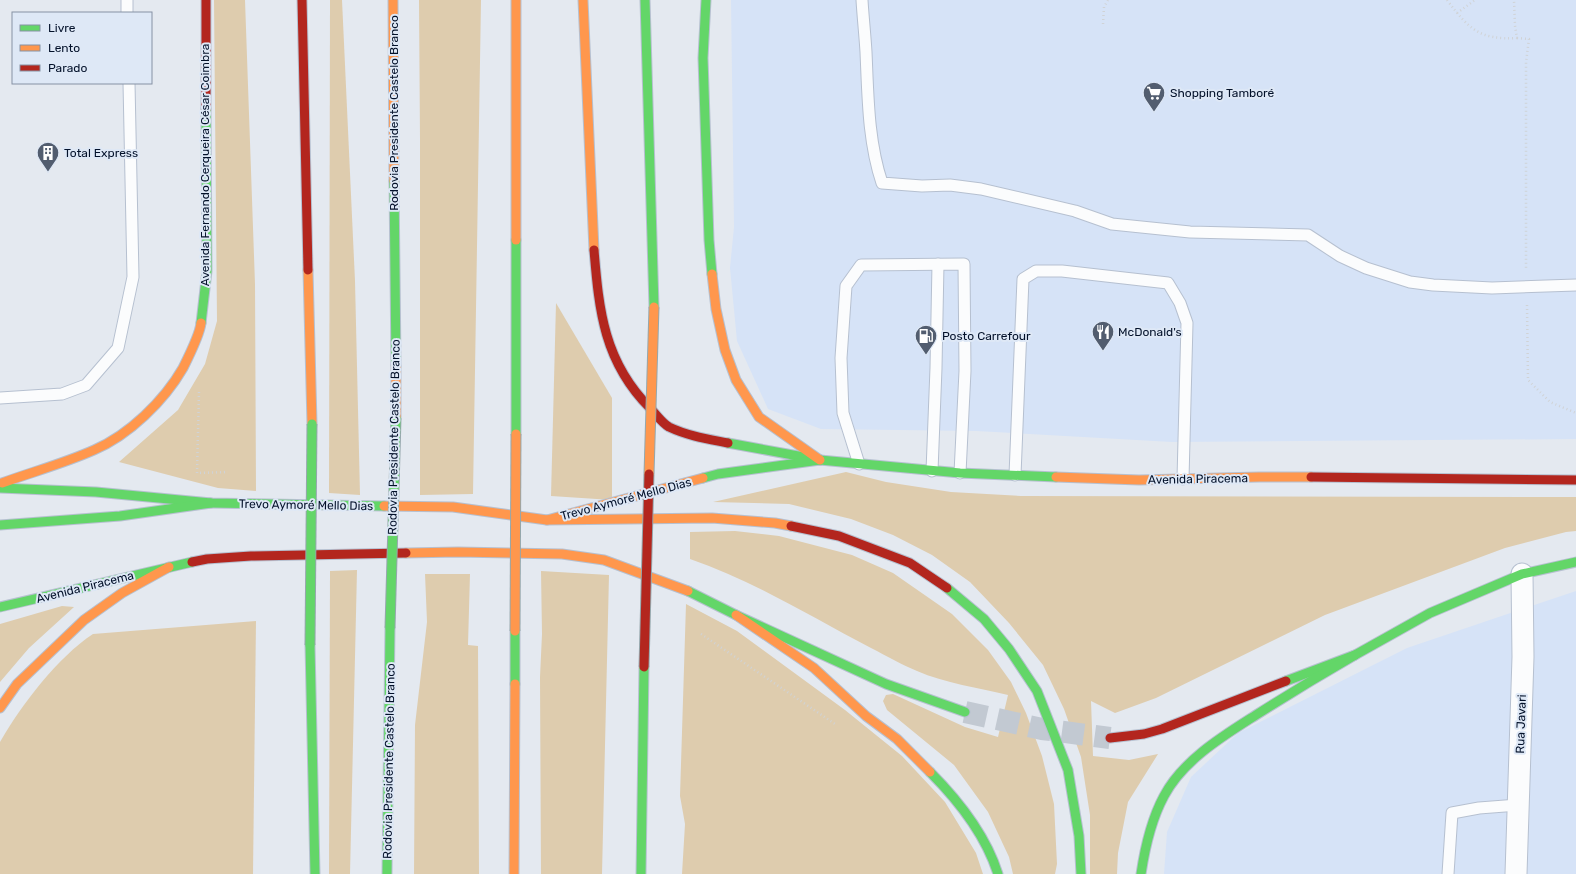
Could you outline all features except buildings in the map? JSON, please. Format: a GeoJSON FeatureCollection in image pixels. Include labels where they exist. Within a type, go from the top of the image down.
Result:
{"type":"FeatureCollection","features":[{"type":"Feature","properties":{"kind":"main road","name":"Avenida Fernando Cerqueira César Coimbra"},"geometry":{"type":"LineString","coordinates":[[0,484],[95,450],[126,432],[149,411],[174,383],[187,360],[200,326],[207,271],[206,0]]}},
{"type":"Feature","properties":{"kind":"main road"},"geometry":{"type":"LineString","coordinates":[[302,0],[312,424],[310,645],[315,874]]}},
{"type":"Feature","properties":{"kind":"main road","name":"Rodovia Presidente Castelo Branco"},"geometry":{"type":"LineString","coordinates":[[387,874],[390,628],[396,418],[393,0]]}},
{"type":"Feature","properties":{"kind":"main road"},"geometry":{"type":"LineString","coordinates":[[514,874],[516,0]]}},
{"type":"Feature","properties":{"kind":"main road"},"geometry":{"type":"LineString","coordinates":[[583,0],[594,249],[598,299],[606,336],[619,368],[636,394],[668,426],[695,437],[820,460]]}},
{"type":"Feature","properties":{"kind":"main road"},"geometry":{"type":"LineString","coordinates":[[641,874],[644,667],[654,307],[645,0]]}},
{"type":"Feature","properties":{"kind":"main road"},"geometry":{"type":"LineString","coordinates":[[706,0],[703,58],[709,240],[716,309],[725,350],[736,380],[759,417],[820,460]]}},
{"type":"Feature","properties":{"kind":"main road","name":"Avenida Piracema"},"geometry":{"type":"LineString","coordinates":[[820,460],[960,473],[1139,480],[1338,477],[1576,480]]}},
{"type":"Feature","properties":{"kind":"main road","name":"Trevo Aymoré Mello Dias"},"geometry":{"type":"LineString","coordinates":[[0,488],[96,492],[211,503],[452,507],[547,520],[718,474],[820,460]]}},
{"type":"Feature","properties":{"kind":"main road"},"geometry":{"type":"LineString","coordinates":[[0,525],[120,516],[211,503]]}},
{"type":"Feature","properties":{"kind":"main road"},"geometry":{"type":"LineString","coordinates":[[547,520],[712,518],[775,523],[839,536],[910,563],[954,593],[984,620],[1009,649],[1037,691],[1068,770],[1079,836],[1081,874]]}},
{"type":"Feature","properties":{"kind":"main road"},"geometry":{"type":"LineString","coordinates":[[0,708],[17,684],[84,620],[122,593],[169,567],[207,559],[251,556],[458,552],[562,554],[604,560],[692,592],[736,615],[886,684],[965,712]]}},
{"type":"Feature","properties":{"kind":"main road"},"geometry":{"type":"LineString","coordinates":[[1141,874],[1152,825],[1165,795],[1188,767],[1209,748],[1233,730],[1291,692],[1430,613],[1522,574],[1576,562]]}},
{"type":"Feature","properties":{"kind":"main road","name":"Avenida Piracema"},"geometry":{"type":"LineString","coordinates":[[0,607],[169,567]]}},
{"type":"Feature","properties":{"kind":"main road"},"geometry":{"type":"LineString","coordinates":[[736,615],[814,668],[866,716],[897,739],[940,782],[969,818],[993,858],[998,874]]}},
{"type":"Feature","properties":{"kind":"main road"},"geometry":{"type":"LineString","coordinates":[[1110,738],[1144,734],[1162,729],[1355,655]]}},
{"type":"Feature","properties":{"kind":"main road"},"geometry":{"type":"LineString","coordinates":[[642,833],[650,860]]}},
{"type":"Feature","properties":{"kind":"street","name":"Rua Javari"},"geometry":{"type":"LineString","coordinates":[[1516,874],[1523,657],[1522,574]]}},
{"type":"Feature","properties":{"kind":"lane"},"geometry":{"type":"LineString","coordinates":[[127,0],[127,12]]}},
{"type":"Feature","properties":{"kind":"lane"},"geometry":{"type":"LineString","coordinates":[[862,5],[869,120],[876,167],[882,183],[922,186],[950,185],[981,189],[1075,211],[1112,224],[1190,232],[1308,235],[1340,256],[1366,268],[1410,282],[1433,285],[1492,288],[1574,285]]}},
{"type":"Feature","properties":{"kind":"lane"},"geometry":{"type":"LineString","coordinates":[[0,398],[62,394],[86,385],[118,348],[133,277],[128,84]]}},
{"type":"Feature","properties":{"kind":"lane"},"geometry":{"type":"LineString","coordinates":[[932,471],[938,264]]}},
{"type":"Feature","properties":{"kind":"lane"},"geometry":{"type":"LineString","coordinates":[[858,464],[843,413],[841,358],[846,286],[861,265],[964,264],[966,371],[960,473]]}},
{"type":"Feature","properties":{"kind":"lane"},"geometry":{"type":"LineString","coordinates":[[1015,476],[1023,279],[1036,271],[1062,271],[1168,283],[1180,303],[1187,323],[1183,479]]}},
{"type":"Feature","properties":{"kind":"lane"},"geometry":{"type":"LineString","coordinates":[[1448,874],[1452,813],[1479,808],[1518,805]]}},
{"type":"Feature","properties":{"kind":"path"},"geometry":{"type":"LineString","coordinates":[[1103,24],[1104,7],[1108,0]]}},
{"type":"Feature","properties":{"kind":"path"},"geometry":{"type":"LineString","coordinates":[[1447,0],[1468,25],[1480,34],[1499,39],[1529,39],[1526,62],[1526,286],[1528,380],[1550,402],[1576,413]]}},
{"type":"Feature","properties":{"kind":"path"},"geometry":{"type":"LineString","coordinates":[[1457,13],[1475,0]]}},
{"type":"Feature","properties":{"kind":"path"},"geometry":{"type":"LineString","coordinates":[[1514,0],[1517,38]]}},
{"type":"Feature","properties":{"kind":"path"},"geometry":{"type":"LineString","coordinates":[[199,388],[197,473],[228,472]]}},
{"type":"Feature","properties":{"kind":"path"},"geometry":{"type":"LineString","coordinates":[[701,634],[836,724],[866,716]]}},
{"type":"Feature","properties":{"kind":"shaded area"},"geometry":{"type":"Polygon","coordinates":[[[214,0],[245,0],[255,284],[256,491],[218,488],[119,462],[178,410],[205,364],[217,321],[214,0]]]}},
{"type":"Feature","properties":{"kind":"shaded area"},"geometry":{"type":"Polygon","coordinates":[[[330,0],[342,0],[355,281],[360,495],[329,493],[330,0]]]}},
{"type":"Feature","properties":{"kind":"shaded area"},"geometry":{"type":"Polygon","coordinates":[[[419,0],[481,0],[473,494],[420,495],[419,0]]]}},
{"type":"Feature","properties":{"kind":"shaded area","name":"Shopping Tamboré"},"geometry":{"type":"Polygon","coordinates":[[[731,0],[1576,0],[1576,439],[1172,442],[976,431],[821,429],[768,409],[737,341],[730,268],[734,227],[731,0]]]}},
{"type":"Feature","properties":{"kind":"shaded area"},"geometry":{"type":"Polygon","coordinates":[[[556,303],[612,398],[612,500],[551,496],[556,303]]]}},
{"type":"Feature","properties":{"kind":"shaded area"},"geometry":{"type":"Polygon","coordinates":[[[846,472],[886,482],[951,492],[1021,496],[1576,497],[1576,531],[1566,532],[1505,548],[1325,615],[1156,698],[1115,713],[1091,701],[1093,756],[1129,760],[1158,754],[1128,802],[1118,853],[1117,874],[1090,874],[1090,815],[1081,757],[1064,709],[1043,665],[1009,623],[970,582],[932,555],[893,535],[851,519],[789,504],[713,502],[846,472]]]}},
{"type":"Feature","properties":{"kind":"shaded area"},"geometry":{"type":"Polygon","coordinates":[[[735,531],[779,536],[852,555],[893,573],[952,614],[988,650],[1011,682],[1026,713],[1042,756],[1054,804],[1057,864],[1055,874],[1013,874],[1009,857],[988,812],[954,765],[887,710],[883,701],[886,695],[893,694],[965,727],[998,737],[1008,695],[950,682],[911,669],[760,589],[690,559],[690,532],[735,531]]]}},
{"type":"Feature","properties":{"kind":"shaded area"},"geometry":{"type":"Polygon","coordinates":[[[357,570],[350,874],[329,874],[330,571],[357,570]]]}},
{"type":"Feature","properties":{"kind":"shaded area"},"geometry":{"type":"Polygon","coordinates":[[[541,571],[609,575],[602,874],[541,874],[541,571]]]}},
{"type":"Feature","properties":{"kind":"shaded area"},"geometry":{"type":"Polygon","coordinates":[[[425,574],[470,574],[468,645],[478,646],[479,874],[414,874],[415,725],[427,622],[425,574]]]}},
{"type":"Feature","properties":{"kind":"shaded area"},"geometry":{"type":"Polygon","coordinates":[[[1576,591],[1576,874],[1164,874],[1167,832],[1191,777],[1238,733],[1407,648],[1576,591]]]}},
{"type":"Feature","properties":{"kind":"shaded area"},"geometry":{"type":"Polygon","coordinates":[[[686,604],[737,631],[845,710],[902,756],[945,802],[976,853],[983,874],[682,874],[685,824],[680,796],[686,604]]]}},
{"type":"Feature","properties":{"kind":"shaded area"},"geometry":{"type":"Polygon","coordinates":[[[62,606],[74,607],[29,648],[0,682],[0,624],[62,606]]]}},
{"type":"Feature","properties":{"kind":"shaded area"},"geometry":{"type":"Polygon","coordinates":[[[256,621],[253,874],[0,874],[0,742],[29,698],[67,655],[93,634],[256,621]]]}},
{"type":"Feature","properties":{"kind":"tunnel"},"geometry":{"type":"LineString","coordinates":[[965,712],[1042,729],[1110,738]]}},
{"type":"Feature","properties":{"kind":"traffic: fast"},"geometry":{"type":"LineString","coordinates":[[645,0],[654,307]]}},
{"type":"Feature","properties":{"kind":"traffic: fast"},"geometry":{"type":"LineString","coordinates":[[706,0],[703,58],[709,240],[712,274]]}},
{"type":"Feature","properties":{"kind":"traffic: fast"},"geometry":{"type":"LineString","coordinates":[[201,323],[207,271],[206,109]]}},
{"type":"Feature","properties":{"kind":"traffic: fast"},"geometry":{"type":"LineString","coordinates":[[394,181],[396,365]]}},
{"type":"Feature","properties":{"kind":"traffic: fast"},"geometry":{"type":"LineString","coordinates":[[516,240],[516,434]]}},
{"type":"Feature","properties":{"kind":"traffic: fast"},"geometry":{"type":"LineString","coordinates":[[390,628],[396,418]]}},
{"type":"Feature","properties":{"kind":"traffic: fast"},"geometry":{"type":"LineString","coordinates":[[310,645],[312,424]]}},
{"type":"Feature","properties":{"kind":"traffic: fast"},"geometry":{"type":"LineString","coordinates":[[728,443],[820,460]]}},
{"type":"Feature","properties":{"kind":"traffic: fast"},"geometry":{"type":"LineString","coordinates":[[703,478],[718,474],[820,460],[960,473],[1056,477]]}},
{"type":"Feature","properties":{"kind":"traffic: fast"},"geometry":{"type":"LineString","coordinates":[[0,488],[96,492],[211,503],[384,506]]}},
{"type":"Feature","properties":{"kind":"traffic: fast"},"geometry":{"type":"LineString","coordinates":[[0,525],[120,516],[211,503]]}},
{"type":"Feature","properties":{"kind":"traffic: fast"},"geometry":{"type":"LineString","coordinates":[[0,607],[192,562]]}},
{"type":"Feature","properties":{"kind":"traffic: fast"},"geometry":{"type":"LineString","coordinates":[[1286,681],[1355,655],[1430,613],[1522,574],[1576,562]]}},
{"type":"Feature","properties":{"kind":"traffic: fast"},"geometry":{"type":"LineString","coordinates":[[947,588],[984,619],[1009,649],[1037,691],[1068,770],[1079,836],[1081,874]]}},
{"type":"Feature","properties":{"kind":"traffic: fast"},"geometry":{"type":"LineString","coordinates":[[688,591],[736,615],[886,684],[965,712]]}},
{"type":"Feature","properties":{"kind":"traffic: fast"},"geometry":{"type":"LineString","coordinates":[[387,874],[390,628]]}},
{"type":"Feature","properties":{"kind":"traffic: fast"},"geometry":{"type":"LineString","coordinates":[[515,631],[515,684]]}},
{"type":"Feature","properties":{"kind":"traffic: fast"},"geometry":{"type":"LineString","coordinates":[[310,645],[315,874]]}},
{"type":"Feature","properties":{"kind":"traffic: fast"},"geometry":{"type":"LineString","coordinates":[[1141,874],[1155,815],[1164,796],[1182,771],[1193,760],[1230,731],[1355,655]]}},
{"type":"Feature","properties":{"kind":"traffic: fast"},"geometry":{"type":"LineString","coordinates":[[641,874],[644,667]]}},
{"type":"Feature","properties":{"kind":"traffic: fast"},"geometry":{"type":"LineString","coordinates":[[930,772],[951,794],[979,832],[993,860],[998,874]]}},
{"type":"Feature","properties":{"kind":"traffic: slow"},"geometry":{"type":"LineString","coordinates":[[393,0],[394,181]]}},
{"type":"Feature","properties":{"kind":"traffic: slow"},"geometry":{"type":"LineString","coordinates":[[516,0],[516,240]]}},
{"type":"Feature","properties":{"kind":"traffic: slow"},"geometry":{"type":"LineString","coordinates":[[583,0],[594,250]]}},
{"type":"Feature","properties":{"kind":"traffic: slow"},"geometry":{"type":"LineString","coordinates":[[308,270],[312,424]]}},
{"type":"Feature","properties":{"kind":"traffic: slow"},"geometry":{"type":"LineString","coordinates":[[712,274],[716,309],[725,350],[736,380],[759,417],[820,460]]}},
{"type":"Feature","properties":{"kind":"traffic: slow"},"geometry":{"type":"LineString","coordinates":[[649,474],[654,307]]}},
{"type":"Feature","properties":{"kind":"traffic: slow"},"geometry":{"type":"LineString","coordinates":[[2,483],[83,455],[107,444],[133,426],[166,393],[183,368],[191,352],[201,323]]}},
{"type":"Feature","properties":{"kind":"traffic: slow"},"geometry":{"type":"LineString","coordinates":[[396,365],[396,418]]}},
{"type":"Feature","properties":{"kind":"traffic: slow"},"geometry":{"type":"LineString","coordinates":[[515,631],[516,434]]}},
{"type":"Feature","properties":{"kind":"traffic: slow"},"geometry":{"type":"LineString","coordinates":[[1056,477],[1139,480],[1311,477]]}},
{"type":"Feature","properties":{"kind":"traffic: slow"},"geometry":{"type":"LineString","coordinates":[[384,506],[453,507],[547,520],[703,478]]}},
{"type":"Feature","properties":{"kind":"traffic: slow"},"geometry":{"type":"LineString","coordinates":[[547,520],[712,518],[775,523],[791,526]]}},
{"type":"Feature","properties":{"kind":"traffic: slow"},"geometry":{"type":"LineString","coordinates":[[406,553],[458,552],[562,554],[604,560],[688,591]]}},
{"type":"Feature","properties":{"kind":"traffic: slow"},"geometry":{"type":"LineString","coordinates":[[0,708],[17,684],[84,620],[122,593],[169,567]]}},
{"type":"Feature","properties":{"kind":"traffic: slow"},"geometry":{"type":"LineString","coordinates":[[736,615],[814,668],[866,716],[897,739],[930,772]]}},
{"type":"Feature","properties":{"kind":"traffic: slow"},"geometry":{"type":"LineString","coordinates":[[514,874],[515,684]]}},
{"type":"Feature","properties":{"kind":"traffic: jam"},"geometry":{"type":"LineString","coordinates":[[206,0],[206,109]]}},
{"type":"Feature","properties":{"kind":"traffic: jam"},"geometry":{"type":"LineString","coordinates":[[302,0],[308,270]]}},
{"type":"Feature","properties":{"kind":"traffic: jam"},"geometry":{"type":"LineString","coordinates":[[594,250],[598,294],[607,335],[613,354],[635,391],[661,421],[669,427],[691,435],[728,443]]}},
{"type":"Feature","properties":{"kind":"traffic: jam"},"geometry":{"type":"LineString","coordinates":[[644,667],[649,474]]}},
{"type":"Feature","properties":{"kind":"traffic: jam"},"geometry":{"type":"LineString","coordinates":[[1311,477],[1576,480]]}},
{"type":"Feature","properties":{"kind":"traffic: jam"},"geometry":{"type":"LineString","coordinates":[[791,526],[839,536],[910,563],[947,588]]}},
{"type":"Feature","properties":{"kind":"traffic: jam"},"geometry":{"type":"LineString","coordinates":[[192,562],[207,559],[251,556],[406,553]]}},
{"type":"Feature","properties":{"kind":"traffic: jam"},"geometry":{"type":"LineString","coordinates":[[1110,738],[1144,734],[1162,729],[1286,681]]}},
{"type":"Feature","properties":{"kind":"place","name":"Shopping Tamboré"},"geometry":{"type":"Point","coordinates":[1154,112]}},
{"type":"Feature","properties":{"kind":"place","name":"Total Express"},"geometry":{"type":"Point","coordinates":[48,172]}},
{"type":"Feature","properties":{"kind":"place","name":"McDonald's"},"geometry":{"type":"Point","coordinates":[1103,352]}},
{"type":"Feature","properties":{"kind":"place","name":"Posto Carrefour"},"geometry":{"type":"Point","coordinates":[926,356]}}]}
